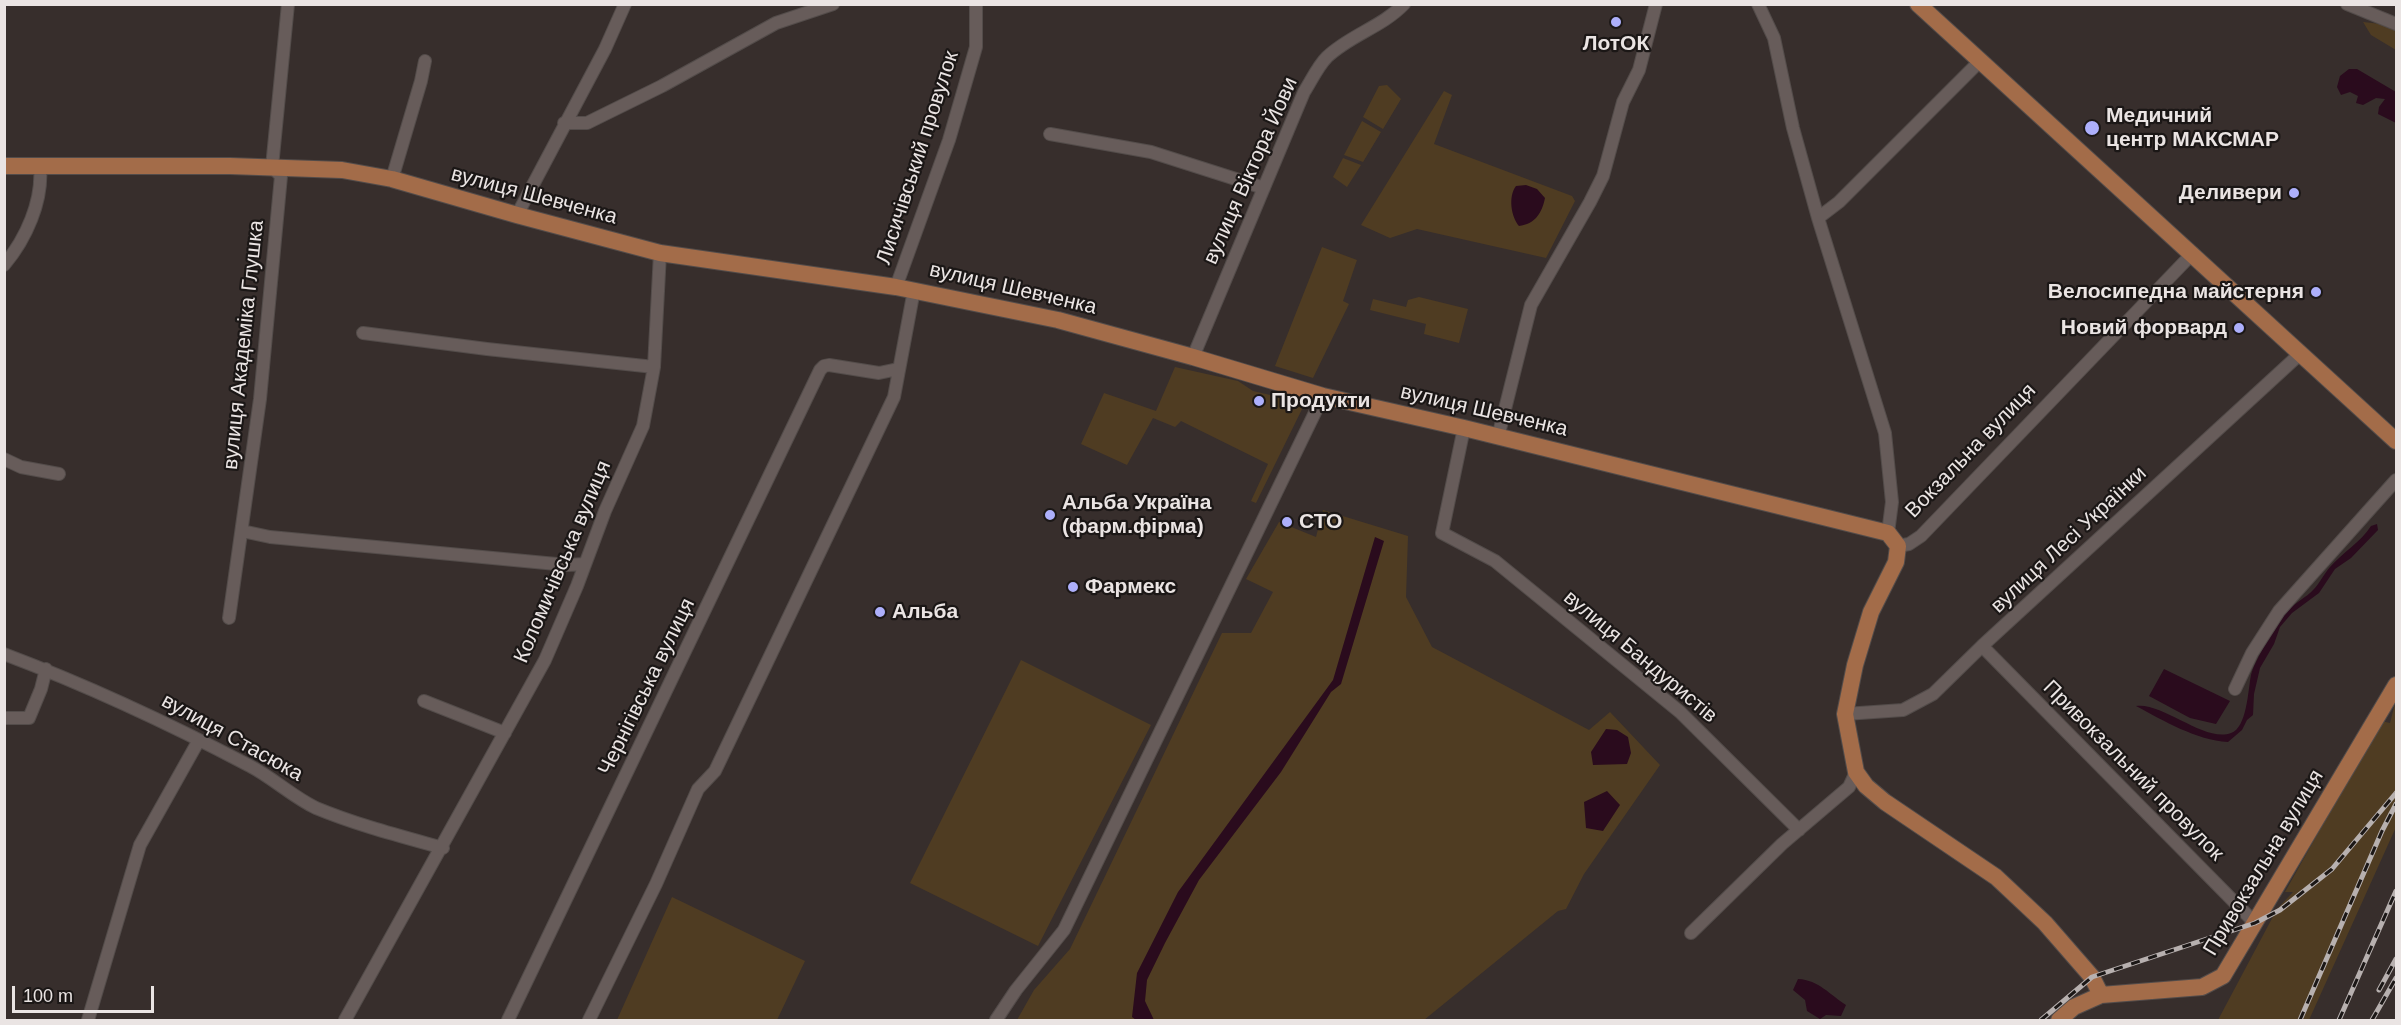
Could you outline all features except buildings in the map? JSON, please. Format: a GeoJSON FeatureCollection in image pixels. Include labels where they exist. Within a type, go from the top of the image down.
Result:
{"type":"FeatureCollection","features":[{"type":"Feature","properties":{"kind":"main road"},"geometry":{"type":"LineString","coordinates":[[1918,4],[2397,441]]}},
{"type":"Feature","properties":{"kind":"main road","name":"вулиця Шевченка"},"geometry":{"type":"LineString","coordinates":[[4,166],[272,167],[342,170],[392,179],[660,253],[914,290],[1058,320],[1323,396],[1464,428],[1893,540]]}},
{"type":"Feature","properties":{"kind":"main road","name":"Вокзальна вулиця"},"geometry":{"type":"LineString","coordinates":[[1856,772],[1845,714],[1855,665],[1868,623],[1896,562],[1893,540]]}},
{"type":"Feature","properties":{"kind":"main road","name":"Привокзальна вулиця"},"geometry":{"type":"LineString","coordinates":[[2059,1020],[2074,1007],[2102,994],[2202,987],[2223,976],[2397,685]]}},
{"type":"Feature","properties":{"kind":"main road"},"geometry":{"type":"LineString","coordinates":[[1856,772],[1866,786],[1885,802],[1996,878],[2044,923],[2092,977],[2102,994]]}},
{"type":"Feature","properties":{"kind":"street"},"geometry":{"type":"LineString","coordinates":[[272,167],[288,4]]}},
{"type":"Feature","properties":{"kind":"street"},"geometry":{"type":"LineString","coordinates":[[516,215],[605,49],[625,4]]}},
{"type":"Feature","properties":{"kind":"street"},"geometry":{"type":"LineString","coordinates":[[564,123],[587,123],[662,86],[776,23],[833,4]]}},
{"type":"Feature","properties":{"kind":"street","name":"Лисичівський провулок"},"geometry":{"type":"LineString","coordinates":[[896,287],[949,140],[965,85],[976,46],[976,4]]}},
{"type":"Feature","properties":{"kind":"street","name":"вулиця Віктора Йови"},"geometry":{"type":"LineString","coordinates":[[1193,357],[1304,92],[1326,58],[1354,36],[1393,16],[1404,4]]}},
{"type":"Feature","properties":{"kind":"street"},"geometry":{"type":"LineString","coordinates":[[1498,437],[1531,305],[1603,176],[1623,102],[1639,70],[1656,4]]}},
{"type":"Feature","properties":{"kind":"street"},"geometry":{"type":"LineString","coordinates":[[1758,4],[1774,38],[1793,128],[1818,218],[1885,434],[1892,502],[1893,540]]}},
{"type":"Feature","properties":{"kind":"street"},"geometry":{"type":"LineString","coordinates":[[2347,4],[2397,24]]}},
{"type":"Feature","properties":{"kind":"street"},"geometry":{"type":"LineString","coordinates":[[392,179],[421,81],[424,61]]}},
{"type":"Feature","properties":{"kind":"street"},"geometry":{"type":"LineString","coordinates":[[1818,218],[1839,202],[1979,62]]}},
{"type":"Feature","properties":{"kind":"street"},"geometry":{"type":"LineString","coordinates":[[1050,134],[1151,152],[1264,188]]}},
{"type":"Feature","properties":{"kind":"street"},"geometry":{"type":"LineString","coordinates":[[4,265],[17,249],[36,205],[41,180],[39,167]]}},
{"type":"Feature","properties":{"kind":"street","name":"вулиця Академіка Глушка"},"geometry":{"type":"LineString","coordinates":[[229,618],[260,399],[281,176],[272,167]]}},
{"type":"Feature","properties":{"kind":"street","name":"Коломичівська вулиця"},"geometry":{"type":"LineString","coordinates":[[345,1020],[546,660],[604,511],[643,426],[654,367],[660,253]]}},
{"type":"Feature","properties":{"kind":"street","name":"Вокзальна вулиця"},"geometry":{"type":"LineString","coordinates":[[1893,540],[1909,544],[1921,536],[2193,253]]}},
{"type":"Feature","properties":{"kind":"street","name":"вулиця Шевченка"},"geometry":{"type":"LineString","coordinates":[[589,1020],[656,884],[698,789],[715,771],[894,397],[914,290]]}},
{"type":"Feature","properties":{"kind":"street"},"geometry":{"type":"LineString","coordinates":[[363,333],[654,367]]}},
{"type":"Feature","properties":{"kind":"street","name":"вулиця Лесі Українки"},"geometry":{"type":"LineString","coordinates":[[1845,714],[1903,710],[1933,694],[1982,646],[2301,353]]}},
{"type":"Feature","properties":{"kind":"street","name":"Чернігівська вулиця"},"geometry":{"type":"LineString","coordinates":[[508,1020],[820,370],[830,365],[879,373],[898,369]]}},
{"type":"Feature","properties":{"kind":"street"},"geometry":{"type":"LineString","coordinates":[[996,1020],[1016,990],[1064,930],[1323,396]]}},
{"type":"Feature","properties":{"kind":"street","name":"вулиця Бандуристів"},"geometry":{"type":"LineString","coordinates":[[1464,428],[1442,533],[1495,561],[1680,712],[1799,830]]}},
{"type":"Feature","properties":{"kind":"street"},"geometry":{"type":"LineString","coordinates":[[4,459],[43,473],[54,473]]}},
{"type":"Feature","properties":{"kind":"street"},"geometry":{"type":"LineString","coordinates":[[2235,689],[2252,653],[2278,611],[2397,480]]}},
{"type":"Feature","properties":{"kind":"street"},"geometry":{"type":"LineString","coordinates":[[242,531],[282,538],[567,565],[585,564]]}},
{"type":"Feature","properties":{"kind":"street","name":"Привокзальний провулок"},"geometry":{"type":"LineString","coordinates":[[1982,646],[2255,923]]}},
{"type":"Feature","properties":{"kind":"street","name":"вулиця Стасюка"},"geometry":{"type":"LineString","coordinates":[[4,654],[99,690],[254,767],[313,806],[352,822],[443,848]]}},
{"type":"Feature","properties":{"kind":"street"},"geometry":{"type":"LineString","coordinates":[[4,718],[29,718],[41,689],[46,669]]}},
{"type":"Feature","properties":{"kind":"street"},"geometry":{"type":"LineString","coordinates":[[424,701],[505,733]]}},
{"type":"Feature","properties":{"kind":"street"},"geometry":{"type":"LineString","coordinates":[[88,1020],[140,845],[199,740]]}},
{"type":"Feature","properties":{"kind":"street"},"geometry":{"type":"LineString","coordinates":[[1691,933],[1799,830],[1849,787],[1856,772]]}},
{"type":"Feature","properties":{"kind":"shaded area"},"geometry":{"type":"Polygon","coordinates":[[[2363,22],[2381,24],[2396,30],[2396,50],[2371,35],[2363,22]]]}},
{"type":"Feature","properties":{"kind":"shaded area"},"geometry":{"type":"Polygon","coordinates":[[[2349,69],[2357,69],[2396,92],[2396,123],[2378,114],[2379,107],[2385,99],[2376,98],[2363,105],[2356,103],[2358,96],[2350,92],[2341,95],[2337,87],[2340,76],[2349,69]]]}},
{"type":"Feature","properties":{"kind":"shaded area"},"geometry":{"type":"Polygon","coordinates":[[[1387,85],[1401,99],[1383,129],[1363,117],[1379,86],[1387,85]]]}},
{"type":"Feature","properties":{"kind":"shaded area"},"geometry":{"type":"Polygon","coordinates":[[[1444,91],[1452,95],[1434,144],[1572,196],[1575,201],[1546,258],[1417,229],[1390,238],[1361,225],[1444,91]]]}},
{"type":"Feature","properties":{"kind":"shaded area"},"geometry":{"type":"Polygon","coordinates":[[[1362,121],[1381,132],[1363,162],[1344,155],[1362,121]]]}},
{"type":"Feature","properties":{"kind":"shaded area"},"geometry":{"type":"Polygon","coordinates":[[[1343,158],[1361,165],[1347,187],[1333,177],[1343,158]]]}},
{"type":"Feature","properties":{"kind":"shaded area"},"geometry":{"type":"Polygon","coordinates":[[[1526,185],[1537,189],[1545,198],[1537,217],[1519,226],[1512,212],[1512,195],[1516,186],[1526,185]]]}},
{"type":"Feature","properties":{"kind":"shaded area"},"geometry":{"type":"Polygon","coordinates":[[[1322,247],[1357,260],[1343,301],[1349,304],[1313,378],[1275,366],[1322,247]]]}},
{"type":"Feature","properties":{"kind":"shaded area"},"geometry":{"type":"Polygon","coordinates":[[[1419,297],[1468,309],[1459,343],[1424,334],[1426,324],[1370,310],[1373,299],[1406,307],[1408,300],[1419,297]]]}},
{"type":"Feature","properties":{"kind":"shaded area"},"geometry":{"type":"Polygon","coordinates":[[[1175,367],[1238,381],[1253,391],[1305,403],[1256,503],[1251,501],[1268,464],[1181,421],[1175,427],[1153,418],[1127,465],[1081,444],[1104,393],[1156,411],[1175,367]]]}},
{"type":"Feature","properties":{"kind":"shaded area"},"geometry":{"type":"Polygon","coordinates":[[[1323,510],[1408,536],[1406,597],[1432,647],[1589,730],[1610,712],[1660,765],[1584,874],[1566,909],[1558,911],[1424,1020],[1017,1020],[1034,990],[1070,949],[1222,633],[1251,633],[1273,592],[1246,579],[1279,522],[1316,537],[1323,510]]]}},
{"type":"Feature","properties":{"kind":"shaded area"},"geometry":{"type":"Polygon","coordinates":[[[2377,524],[2378,530],[2351,558],[2335,569],[2319,593],[2292,613],[2280,627],[2274,644],[2260,668],[2254,694],[2253,715],[2247,720],[2242,730],[2228,742],[2192,734],[2136,706],[2147,706],[2159,710],[2197,728],[2221,735],[2236,730],[2244,716],[2252,670],[2276,624],[2289,609],[2314,589],[2335,562],[2371,526],[2377,524]]]}},
{"type":"Feature","properties":{"kind":"shaded area"},"geometry":{"type":"Polygon","coordinates":[[[1375,537],[1384,541],[1341,684],[1331,692],[1281,772],[1199,880],[1147,980],[1145,1001],[1154,1020],[1136,1020],[1132,1017],[1137,973],[1178,892],[1333,680],[1375,537]]]}},
{"type":"Feature","properties":{"kind":"shaded area"},"geometry":{"type":"Polygon","coordinates":[[[1021,660],[1151,725],[1038,946],[910,883],[1021,660]]]}},
{"type":"Feature","properties":{"kind":"shaded area"},"geometry":{"type":"Polygon","coordinates":[[[2164,669],[2230,701],[2216,724],[2190,718],[2149,696],[2164,669]]]}},
{"type":"Feature","properties":{"kind":"shaded area"},"geometry":{"type":"Polygon","coordinates":[[[2396,700],[2396,827],[2309,1020],[2218,1020],[2277,909],[2293,892],[2285,892],[2381,721],[2390,723],[2396,700]]]}},
{"type":"Feature","properties":{"kind":"shaded area"},"geometry":{"type":"Polygon","coordinates":[[[1606,729],[1617,730],[1628,737],[1631,753],[1627,764],[1593,765],[1591,752],[1606,729]]]}},
{"type":"Feature","properties":{"kind":"shaded area"},"geometry":{"type":"Polygon","coordinates":[[[1607,791],[1620,805],[1603,831],[1586,828],[1584,802],[1607,791]]]}},
{"type":"Feature","properties":{"kind":"shaded area"},"geometry":{"type":"Polygon","coordinates":[[[672,897],[805,961],[777,1020],[617,1020],[672,897]]]}},
{"type":"Feature","properties":{"kind":"shaded area"},"geometry":{"type":"Polygon","coordinates":[[[1798,979],[1818,985],[1846,1005],[1841,1016],[1826,1015],[1820,1019],[1807,1011],[1805,1000],[1793,990],[1798,979]]]}},
{"type":"Feature","properties":{"kind":"railway"},"geometry":{"type":"LineString","coordinates":[[2041,1020],[2092,977],[2255,923],[2280,910],[2332,869],[2396,793]]}},
{"type":"Feature","properties":{"kind":"railway"},"geometry":{"type":"LineString","coordinates":[[2300,1020],[2382,831],[2396,804]]}},
{"type":"Feature","properties":{"kind":"railway"},"geometry":{"type":"LineString","coordinates":[[2339,1020],[2396,891]]}},
{"type":"Feature","properties":{"kind":"railway"},"geometry":{"type":"LineString","coordinates":[[2379,990],[2396,959]]}},
{"type":"Feature","properties":{"kind":"railway"},"geometry":{"type":"LineString","coordinates":[[2372,1020],[2396,978]]}},
{"type":"Feature","properties":{"kind":"place","name":"ЛотОК"},"geometry":{"type":"Point","coordinates":[1616,22]}},
{"type":"Feature","properties":{"kind":"place","name":"Медичний центр МАКСМАР"},"geometry":{"type":"Point","coordinates":[2092,128]}},
{"type":"Feature","properties":{"kind":"place","name":"Деливери"},"geometry":{"type":"Point","coordinates":[2294,193]}},
{"type":"Feature","properties":{"kind":"place","name":"Велосипедна майстерня"},"geometry":{"type":"Point","coordinates":[2316,292]}},
{"type":"Feature","properties":{"kind":"place","name":"Новий форвард"},"geometry":{"type":"Point","coordinates":[2239,328]}},
{"type":"Feature","properties":{"kind":"place","name":"Продукти"},"geometry":{"type":"Point","coordinates":[1259,401]}},
{"type":"Feature","properties":{"kind":"place","name":"Альба Україна (фарм.фірма)"},"geometry":{"type":"Point","coordinates":[1050,515]}},
{"type":"Feature","properties":{"kind":"place","name":"СТО"},"geometry":{"type":"Point","coordinates":[1287,522]}},
{"type":"Feature","properties":{"kind":"place","name":"Фармекс"},"geometry":{"type":"Point","coordinates":[1073,587]}},
{"type":"Feature","properties":{"kind":"place","name":"Альба"},"geometry":{"type":"Point","coordinates":[880,612]}}]}
